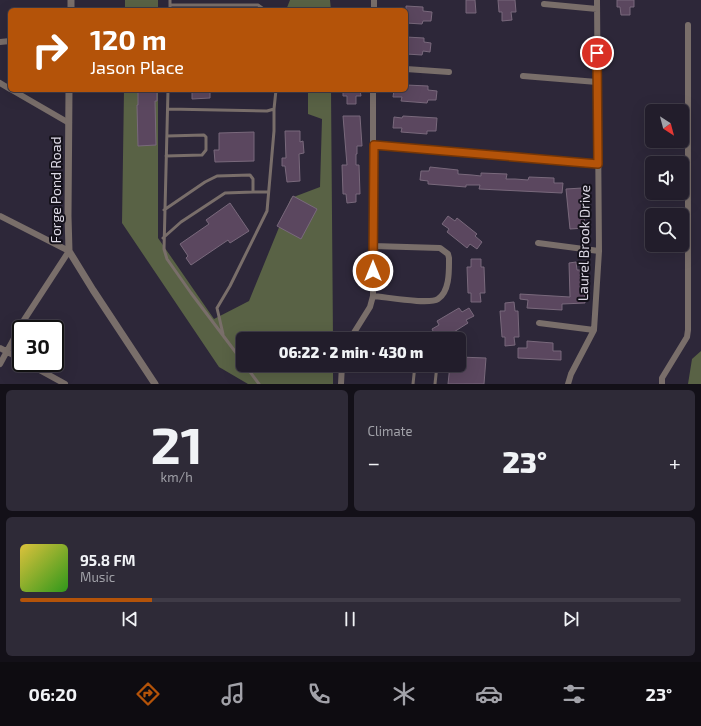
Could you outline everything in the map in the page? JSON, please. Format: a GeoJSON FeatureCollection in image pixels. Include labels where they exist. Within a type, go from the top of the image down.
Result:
{"type":"FeatureCollection","features":[{"type":"Feature","properties":{"kind":"street","name":"Laurel Brook Drive"},"geometry":{"type":"LineString","coordinates":[[568,384],[571,374],[594,330],[598,251],[598,0]]}},
{"type":"Feature","properties":{"kind":"street"},"geometry":{"type":"LineString","coordinates":[[544,4],[597,9]]}},
{"type":"Feature","properties":{"kind":"street"},"geometry":{"type":"LineString","coordinates":[[662,384],[662,378],[687,336],[688,330],[688,25]]}},
{"type":"Feature","properties":{"kind":"street"},"geometry":{"type":"LineString","coordinates":[[408,68],[448,72]]}},
{"type":"Feature","properties":{"kind":"street"},"geometry":{"type":"LineString","coordinates":[[523,76],[597,82]]}},
{"type":"Feature","properties":{"kind":"street"},"geometry":{"type":"LineString","coordinates":[[15,92],[69,123]]}},
{"type":"Feature","properties":{"kind":"street","name":"Forge Pond Road"},"geometry":{"type":"LineString","coordinates":[[69,92],[69,251],[155,384]]}},
{"type":"Feature","properties":{"kind":"street"},"geometry":{"type":"LineString","coordinates":[[354,332],[370,307],[373,296],[374,92]]}},
{"type":"Feature","properties":{"kind":"street"},"geometry":{"type":"LineString","coordinates":[[374,145],[598,164]]}},
{"type":"Feature","properties":{"kind":"street"},"geometry":{"type":"LineString","coordinates":[[0,216],[69,251],[24,320],[0,364]]}},
{"type":"Feature","properties":{"kind":"street"},"geometry":{"type":"LineString","coordinates":[[538,243],[598,251]]}},
{"type":"Feature","properties":{"kind":"street"},"geometry":{"type":"LineString","coordinates":[[373,246],[440,248],[448,254],[449,258],[447,285],[443,295],[438,299],[427,302],[373,296]]}},
{"type":"Feature","properties":{"kind":"street"},"geometry":{"type":"LineString","coordinates":[[539,322],[594,330]]}},
{"type":"Feature","properties":{"kind":"street"},"geometry":{"type":"LineString","coordinates":[[0,348],[12,354]]}},
{"type":"Feature","properties":{"kind":"street"},"geometry":{"type":"LineString","coordinates":[[44,372],[66,384]]}},
{"type":"Feature","properties":{"kind":"street"},"geometry":{"type":"LineString","coordinates":[[341,384],[342,372]]}},
{"type":"Feature","properties":{"kind":"lane"},"geometry":{"type":"LineString","coordinates":[[170,0],[170,5],[258,5],[262,8]]}},
{"type":"Feature","properties":{"kind":"lane"},"geometry":{"type":"LineString","coordinates":[[168,92],[163,238],[164,249],[167,258],[191,293],[236,353]]}},
{"type":"Feature","properties":{"kind":"lane"},"geometry":{"type":"LineString","coordinates":[[223,336],[217,308],[230,286],[267,211],[276,92]]}},
{"type":"Feature","properties":{"kind":"lane"},"geometry":{"type":"LineString","coordinates":[[168,109],[267,111],[274,109]]}},
{"type":"Feature","properties":{"kind":"lane"},"geometry":{"type":"LineString","coordinates":[[166,156],[202,155],[206,150],[206,137],[204,135],[167,136]]}},
{"type":"Feature","properties":{"kind":"lane"},"geometry":{"type":"LineString","coordinates":[[164,210],[205,182],[217,176],[250,175],[253,179],[253,192]]}},
{"type":"Feature","properties":{"kind":"lane"},"geometry":{"type":"LineString","coordinates":[[163,238],[181,222],[225,194],[268,192]]}},
{"type":"Feature","properties":{"kind":"lane"},"geometry":{"type":"LineString","coordinates":[[250,372],[259,384]]}},
{"type":"Feature","properties":{"kind":"lane"},"geometry":{"type":"LineString","coordinates":[[413,384],[414,372]]}},
{"type":"Feature","properties":{"kind":"lane"},"geometry":{"type":"LineString","coordinates":[[435,384],[436,372]]}},
{"type":"Feature","properties":{"kind":"green space"},"geometry":{"type":"Polygon","coordinates":[[[125,0],[158,0],[158,8],[125,8],[125,0]]]}},
{"type":"Feature","properties":{"kind":"green space"},"geometry":{"type":"Polygon","coordinates":[[[290,0],[330,0],[331,8],[287,8],[290,0]]]}},
{"type":"Feature","properties":{"kind":"green space"},"geometry":{"type":"Polygon","coordinates":[[[124,92],[158,92],[158,238],[214,319],[249,301],[291,198],[320,187],[322,119],[308,114],[308,92],[331,92],[333,332],[236,332],[236,372],[333,372],[333,384],[248,384],[219,367],[122,223],[124,92]]]}},
{"type":"Feature","properties":{"kind":"green space"},"geometry":{"type":"Polygon","coordinates":[[[701,351],[701,384],[688,384],[692,359],[701,351]]]}},
{"type":"Feature","properties":{"kind":"building"},"geometry":{"type":"Polygon","coordinates":[[[466,0],[475,0],[476,13],[466,13],[466,0]]]}},
{"type":"Feature","properties":{"kind":"building"},"geometry":{"type":"Polygon","coordinates":[[[498,0],[515,0],[516,12],[511,12],[512,20],[502,21],[502,12],[499,12],[498,0]]]}},
{"type":"Feature","properties":{"kind":"building"},"geometry":{"type":"Polygon","coordinates":[[[617,0],[634,0],[634,7],[630,7],[630,15],[621,15],[620,7],[617,7],[617,0]]]}},
{"type":"Feature","properties":{"kind":"building"},"geometry":{"type":"Polygon","coordinates":[[[406,6],[423,7],[423,11],[432,12],[431,21],[423,21],[422,24],[408,23],[408,8],[406,8],[406,6]]]}},
{"type":"Feature","properties":{"kind":"building"},"geometry":{"type":"Polygon","coordinates":[[[408,37],[424,38],[424,42],[431,43],[430,52],[423,51],[422,55],[408,54],[408,37]]]}},
{"type":"Feature","properties":{"kind":"building"},"geometry":{"type":"Polygon","coordinates":[[[408,85],[428,86],[428,90],[437,91],[436,100],[428,100],[427,103],[401,101],[402,97],[393,97],[394,92],[408,92],[408,85]]]}},
{"type":"Feature","properties":{"kind":"building"},"geometry":{"type":"Polygon","coordinates":[[[138,92],[157,92],[157,101],[155,101],[156,145],[138,146],[138,92]]]}},
{"type":"Feature","properties":{"kind":"building"},"geometry":{"type":"Polygon","coordinates":[[[192,92],[210,92],[210,98],[192,99],[192,92]]]}},
{"type":"Feature","properties":{"kind":"building"},"geometry":{"type":"Polygon","coordinates":[[[343,92],[360,92],[361,96],[356,96],[356,104],[347,104],[347,96],[343,96],[343,92]]]}},
{"type":"Feature","properties":{"kind":"building"},"geometry":{"type":"Polygon","coordinates":[[[343,116],[360,116],[362,146],[357,146],[356,154],[356,165],[359,165],[360,194],[356,194],[356,202],[347,203],[346,194],[343,194],[342,165],[347,165],[343,116]]]}},
{"type":"Feature","properties":{"kind":"building"},"geometry":{"type":"Polygon","coordinates":[[[403,116],[437,118],[436,131],[427,131],[427,134],[401,132],[402,128],[393,128],[394,117],[402,118],[403,116]]]}},
{"type":"Feature","properties":{"kind":"building"},"geometry":{"type":"Polygon","coordinates":[[[285,131],[300,131],[300,142],[303,141],[304,153],[299,154],[300,181],[287,182],[285,166],[282,166],[282,158],[286,158],[285,131]]]}},
{"type":"Feature","properties":{"kind":"building"},"geometry":{"type":"Polygon","coordinates":[[[254,132],[254,161],[215,162],[214,150],[219,150],[219,133],[254,132]]]}},
{"type":"Feature","properties":{"kind":"building"},"geometry":{"type":"Polygon","coordinates":[[[430,167],[458,170],[458,174],[481,176],[481,173],[507,174],[506,179],[528,180],[529,177],[554,178],[554,183],[563,183],[562,193],[479,189],[480,185],[466,185],[466,187],[428,184],[428,181],[420,180],[421,171],[429,171],[430,167]]]}},
{"type":"Feature","properties":{"kind":"building"},"geometry":{"type":"Polygon","coordinates":[[[582,188],[585,228],[570,229],[566,189],[582,188]]]}},
{"type":"Feature","properties":{"kind":"building"},"geometry":{"type":"Polygon","coordinates":[[[293,196],[317,209],[301,239],[277,226],[293,196]]]}},
{"type":"Feature","properties":{"kind":"building"},"geometry":{"type":"Polygon","coordinates":[[[230,203],[249,231],[230,243],[228,240],[191,265],[186,258],[188,256],[180,244],[209,224],[206,220],[230,203]]]}},
{"type":"Feature","properties":{"kind":"building"},"geometry":{"type":"Polygon","coordinates":[[[448,216],[455,221],[457,218],[477,234],[475,236],[482,242],[477,249],[470,244],[467,248],[447,232],[449,229],[442,224],[448,216]]]}},
{"type":"Feature","properties":{"kind":"building"},"geometry":{"type":"Polygon","coordinates":[[[471,259],[481,259],[481,267],[484,267],[485,293],[480,293],[481,302],[471,302],[471,293],[468,293],[467,267],[471,267],[471,259]]]}},
{"type":"Feature","properties":{"kind":"building"},"geometry":{"type":"Polygon","coordinates":[[[576,262],[577,270],[583,270],[585,303],[562,304],[562,310],[527,308],[528,300],[520,299],[520,294],[570,297],[569,263],[576,262]]]}},
{"type":"Feature","properties":{"kind":"building"},"geometry":{"type":"Polygon","coordinates":[[[514,302],[515,311],[518,311],[519,337],[514,337],[515,345],[505,346],[505,337],[502,337],[500,311],[505,311],[505,303],[514,302]]]}},
{"type":"Feature","properties":{"kind":"building"},"geometry":{"type":"Polygon","coordinates":[[[459,308],[462,312],[469,308],[474,316],[466,320],[468,323],[454,332],[434,332],[432,329],[439,325],[437,321],[459,308]]]}},
{"type":"Feature","properties":{"kind":"building"},"geometry":{"type":"Polygon","coordinates":[[[527,341],[553,343],[553,351],[561,351],[561,360],[518,358],[518,348],[527,348],[527,341]]]}},
{"type":"Feature","properties":{"kind":"building"},"geometry":{"type":"Polygon","coordinates":[[[466,357],[486,358],[484,384],[448,384],[449,372],[466,372],[466,357]]]}},
{"type":"Feature","properties":{"kind":"route"},"geometry":{"type":"LineString","coordinates":[[373,271],[374,145],[598,164],[597,53]]}}]}
